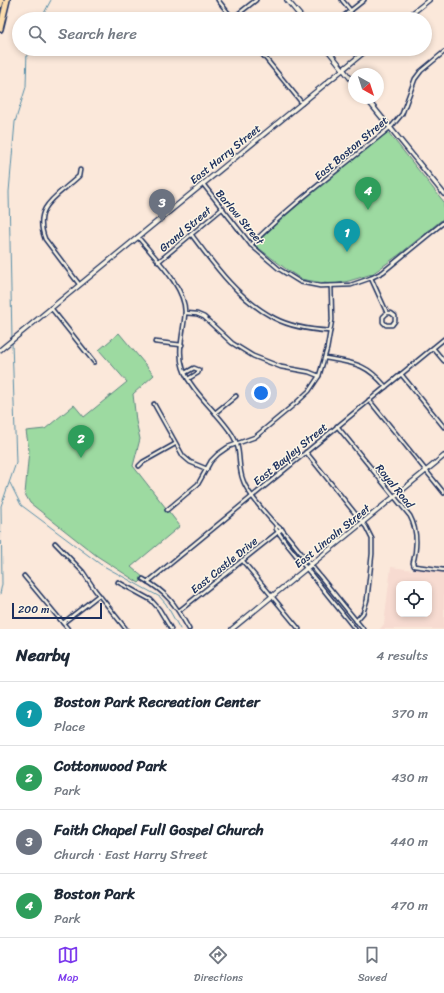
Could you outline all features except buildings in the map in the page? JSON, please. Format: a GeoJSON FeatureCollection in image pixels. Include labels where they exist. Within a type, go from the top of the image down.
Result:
{"type":"FeatureCollection","features":[{"type":"Feature","properties":{"kind":"highway"},"geometry":{"type":"LineString","coordinates":[[0,5],[1,0]]}},
{"type":"Feature","properties":{"kind":"highway"},"geometry":{"type":"LineString","coordinates":[[0,29],[7,0]]}},
{"type":"Feature","properties":{"kind":"main road"},"geometry":{"type":"LineString","coordinates":[[287,0],[297,12]]}},
{"type":"Feature","properties":{"kind":"main road"},"geometry":{"type":"LineString","coordinates":[[414,12],[429,0]]}},
{"type":"Feature","properties":{"kind":"main road"},"geometry":{"type":"LineString","coordinates":[[333,56],[348,75]]}},
{"type":"Feature","properties":{"kind":"main road","name":"East Harry Street"},"geometry":{"type":"LineString","coordinates":[[0,350],[359,56]]}},
{"type":"Feature","properties":{"kind":"main road"},"geometry":{"type":"LineString","coordinates":[[371,104],[444,194]]}},
{"type":"Feature","properties":{"kind":"main road","name":"East Lincoln Street"},"geometry":{"type":"LineString","coordinates":[[232,629],[444,456]]}},
{"type":"Feature","properties":{"kind":"street"},"geometry":{"type":"LineString","coordinates":[[218,0],[227,12]]}},
{"type":"Feature","properties":{"kind":"street"},"geometry":{"type":"LineString","coordinates":[[241,12],[256,0]]}},
{"type":"Feature","properties":{"kind":"street"},"geometry":{"type":"LineString","coordinates":[[342,0],[351,11],[364,0]]}},
{"type":"Feature","properties":{"kind":"street","name":"East Boston Street"},"geometry":{"type":"LineString","coordinates":[[251,244],[288,210],[390,127],[402,114],[415,79],[421,71],[444,52]]}},
{"type":"Feature","properties":{"kind":"street"},"geometry":{"type":"LineString","coordinates":[[440,55],[444,59]]}},
{"type":"Feature","properties":{"kind":"street"},"geometry":{"type":"LineString","coordinates":[[264,56],[302,103]]}},
{"type":"Feature","properties":{"kind":"street"},"geometry":{"type":"LineString","coordinates":[[79,284],[45,239],[41,220],[46,206],[79,176],[80,170]]}},
{"type":"Feature","properties":{"kind":"street","name":"Barlow Street"},"geometry":{"type":"LineString","coordinates":[[202,184],[251,244],[279,269],[300,282],[320,286],[351,285],[383,272],[444,222]]}},
{"type":"Feature","properties":{"kind":"street","name":"Grand Street"},"geometry":{"type":"LineString","coordinates":[[158,262],[223,208]]}},
{"type":"Feature","properties":{"kind":"street"},"geometry":{"type":"LineString","coordinates":[[191,234],[232,285],[265,312],[274,318],[290,324],[330,331]]}},
{"type":"Feature","properties":{"kind":"street"},"geometry":{"type":"LineString","coordinates":[[138,237],[181,292],[185,304],[181,360],[185,373],[188,379],[232,434],[240,454],[241,475],[245,486],[363,629]]}},
{"type":"Feature","properties":{"kind":"street"},"geometry":{"type":"LineString","coordinates":[[371,278],[387,313],[395,316],[395,322],[392,325],[386,325],[383,322],[383,317],[387,313]]}},
{"type":"Feature","properties":{"kind":"street"},"geometry":{"type":"LineString","coordinates":[[167,510],[198,484],[211,461],[218,454],[255,437],[309,391],[319,376],[325,358],[332,320],[331,286]]}},
{"type":"Feature","properties":{"kind":"street"},"geometry":{"type":"LineString","coordinates":[[50,308],[94,362]]}},
{"type":"Feature","properties":{"kind":"street"},"geometry":{"type":"LineString","coordinates":[[185,313],[197,314],[204,317],[232,343],[253,356],[281,368],[309,372],[319,376]]}},
{"type":"Feature","properties":{"kind":"street","name":"East Bayley Street"},"geometry":{"type":"LineString","coordinates":[[148,582],[444,339]]}},
{"type":"Feature","properties":{"kind":"street"},"geometry":{"type":"LineString","coordinates":[[155,342],[182,345]]}},
{"type":"Feature","properties":{"kind":"street"},"geometry":{"type":"LineString","coordinates":[[433,348],[444,362]]}},
{"type":"Feature","properties":{"kind":"street"},"geometry":{"type":"LineString","coordinates":[[325,358],[347,361],[360,365],[375,374],[386,387]]}},
{"type":"Feature","properties":{"kind":"street"},"geometry":{"type":"LineString","coordinates":[[185,373],[194,368],[198,369],[198,373],[188,379]]}},
{"type":"Feature","properties":{"kind":"street"},"geometry":{"type":"LineString","coordinates":[[401,374],[444,427]]}},
{"type":"Feature","properties":{"kind":"street"},"geometry":{"type":"LineString","coordinates":[[215,413],[236,396]]}},
{"type":"Feature","properties":{"kind":"street"},"geometry":{"type":"LineString","coordinates":[[369,400],[444,493]]}},
{"type":"Feature","properties":{"kind":"street"},"geometry":{"type":"LineString","coordinates":[[154,404],[180,452],[186,459],[207,469]]}},
{"type":"Feature","properties":{"kind":"street","name":"Royal Road"},"geometry":{"type":"LineString","coordinates":[[337,426],[410,516],[416,530],[414,566],[444,570]]}},
{"type":"Feature","properties":{"kind":"street"},"geometry":{"type":"LineString","coordinates":[[139,466],[143,462],[175,444]]}},
{"type":"Feature","properties":{"kind":"street"},"geometry":{"type":"LineString","coordinates":[[306,452],[362,523],[372,539],[372,554],[367,600],[363,613],[356,621]]}},
{"type":"Feature","properties":{"kind":"street"},"geometry":{"type":"LineString","coordinates":[[276,525],[278,532],[355,629]]}},
{"type":"Feature","properties":{"kind":"street","name":"East Castle Drive"},"geometry":{"type":"LineString","coordinates":[[179,611],[282,529]]}},
{"type":"Feature","properties":{"kind":"street"},"geometry":{"type":"LineString","coordinates":[[55,543],[83,572],[126,629]]}},
{"type":"Feature","properties":{"kind":"street"},"geometry":{"type":"LineString","coordinates":[[242,560],[299,629]]}},
{"type":"Feature","properties":{"kind":"street"},"geometry":{"type":"LineString","coordinates":[[24,576],[68,629]]}},
{"type":"Feature","properties":{"kind":"street"},"geometry":{"type":"LineString","coordinates":[[143,579],[166,594],[179,611],[189,629]]}},
{"type":"Feature","properties":{"kind":"street"},"geometry":{"type":"LineString","coordinates":[[118,582],[151,600],[159,609],[171,629]]}},
{"type":"Feature","properties":{"kind":"street"},"geometry":{"type":"LineString","coordinates":[[63,623],[99,594]]}},
{"type":"Feature","properties":{"kind":"shaded area"},"geometry":{"type":"Polygon","coordinates":[[[391,567],[413,570],[414,568],[444,571],[444,629],[380,629],[384,624],[391,567]]]}},
{"type":"Feature","properties":{"kind":"green space"},"geometry":{"type":"Polygon","coordinates":[[[388,132],[444,202],[444,218],[400,254],[372,274],[334,284],[301,279],[255,245],[277,222],[388,132]]]}},
{"type":"Feature","properties":{"kind":"green space"},"geometry":{"type":"Polygon","coordinates":[[[119,333],[154,375],[133,394],[140,439],[133,466],[180,526],[131,567],[144,578],[139,583],[97,556],[30,503],[25,494],[29,450],[26,431],[45,429],[74,405],[84,417],[127,382],[99,350],[119,333]]]}},
{"type":"Feature","properties":{"kind":"waterway"},"geometry":{"type":"LineString","coordinates":[[45,12],[51,0]]}},
{"type":"Feature","properties":{"kind":"waterway"},"geometry":{"type":"LineString","coordinates":[[12,339],[9,192],[15,122],[26,87],[27,56]]}},
{"type":"Feature","properties":{"kind":"waterway"},"geometry":{"type":"LineString","coordinates":[[0,594],[2,584],[1,506],[16,463],[12,342]]}},
{"type":"Feature","properties":{"kind":"waterway"},"geometry":{"type":"LineString","coordinates":[[10,483],[21,505],[100,564],[160,597],[166,604],[180,629]]}},
{"type":"Feature","properties":{"kind":"place","name":"Boston Park"},"geometry":{"type":"Point","coordinates":[368,210]}},
{"type":"Feature","properties":{"kind":"place","name":"Faith Chapel Full Gospel Church"},"geometry":{"type":"Point","coordinates":[162,222]}},
{"type":"Feature","properties":{"kind":"place","name":"Boston Park Recreation Center"},"geometry":{"type":"Point","coordinates":[347,252]}},
{"type":"Feature","properties":{"kind":"place","name":"Cottonwood Park"},"geometry":{"type":"Point","coordinates":[81,458]}}]}
